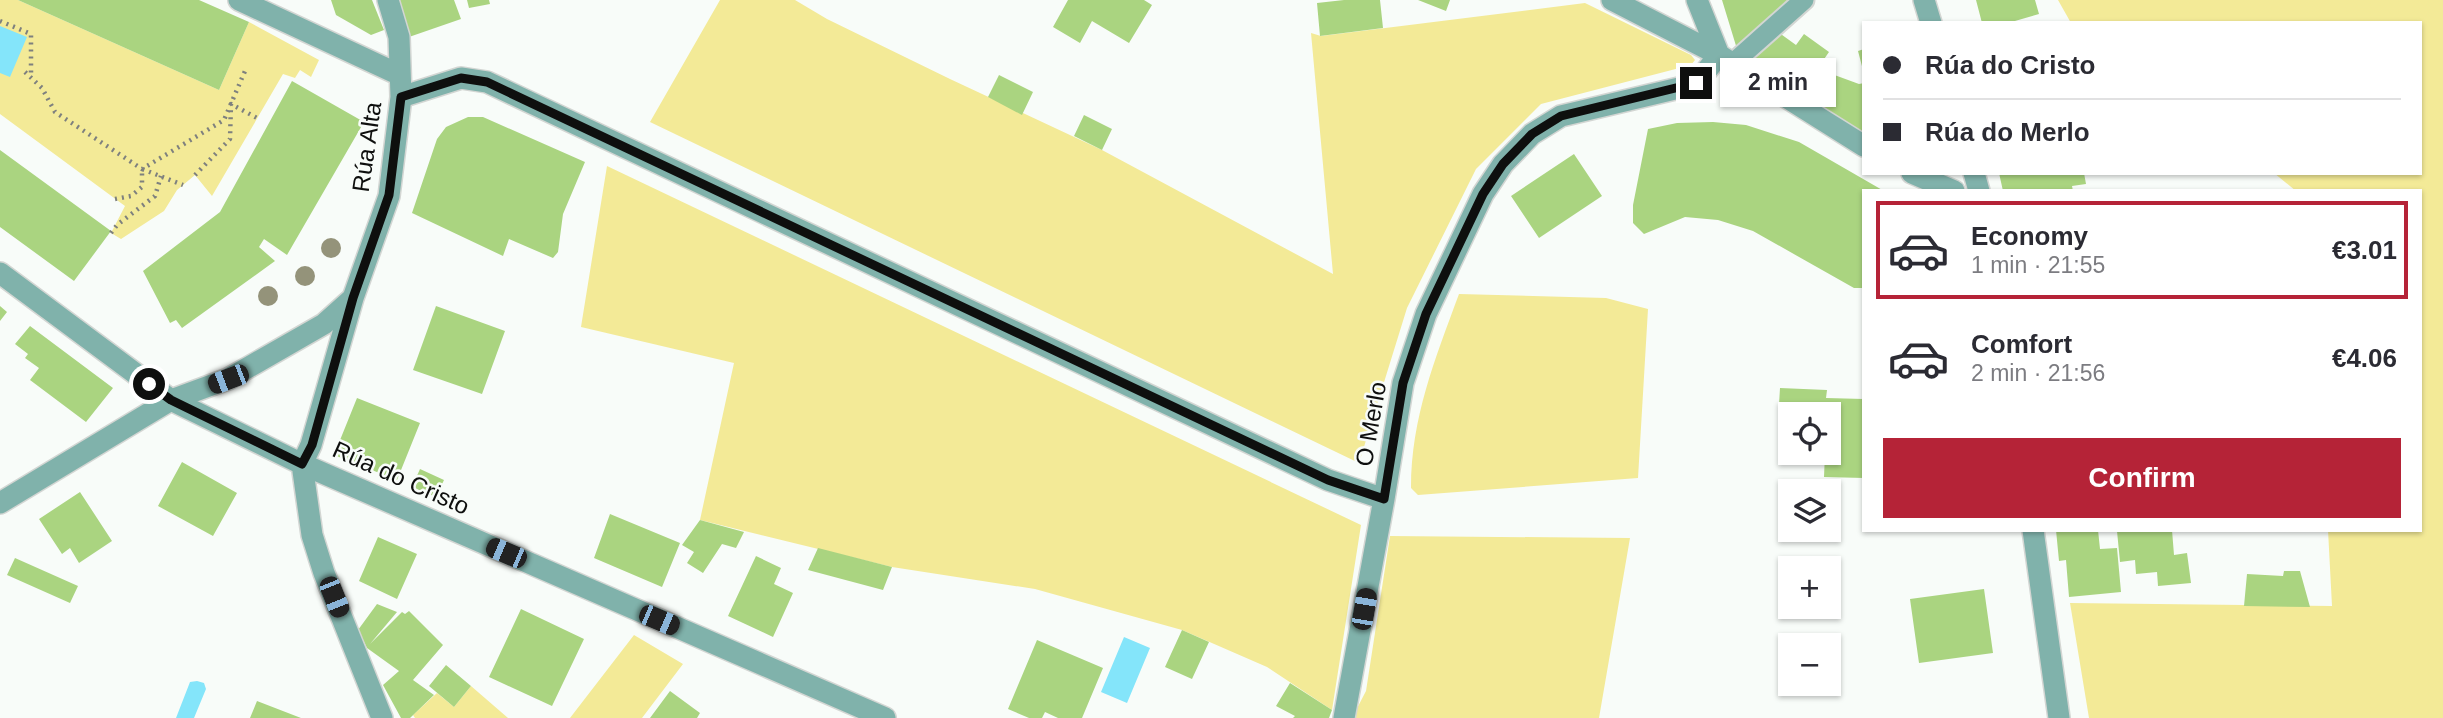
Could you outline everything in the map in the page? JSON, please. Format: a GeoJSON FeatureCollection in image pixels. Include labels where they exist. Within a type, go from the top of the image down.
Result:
{"type":"FeatureCollection","features":[{"type":"Feature","properties":{"kind":"street"},"geometry":{"type":"LineString","coordinates":[[239,0],[400,75]]}},
{"type":"Feature","properties":{"kind":"street","name":"Rúa Alta"},"geometry":{"type":"LineString","coordinates":[[302,464],[312,445],[353,298],[389,195],[401,97],[399,37],[388,0]]}},
{"type":"Feature","properties":{"kind":"street"},"geometry":{"type":"LineString","coordinates":[[1612,0],[1726,59],[1862,145]]}},
{"type":"Feature","properties":{"kind":"street"},"geometry":{"type":"LineString","coordinates":[[1697,0],[1726,59]]}},
{"type":"Feature","properties":{"kind":"street"},"geometry":{"type":"LineString","coordinates":[[1924,0],[1930,21]]}},
{"type":"Feature","properties":{"kind":"street","name":"O Merlo"},"geometry":{"type":"LineString","coordinates":[[1344,718],[1403,383],[1426,314],[1483,194],[1503,164],[1532,134],[1561,116],[1696,83],[1726,59]]}},
{"type":"Feature","properties":{"kind":"street"},"geometry":{"type":"LineString","coordinates":[[401,97],[461,78],[487,82],[1328,480],[1384,499]]}},
{"type":"Feature","properties":{"kind":"street"},"geometry":{"type":"LineString","coordinates":[[1917,175],[1949,189]]}},
{"type":"Feature","properties":{"kind":"street","name":"Rúa do Cristo"},"geometry":{"type":"LineString","coordinates":[[0,273],[171,400],[302,464],[885,718]]}},
{"type":"Feature","properties":{"kind":"street","name":"Rúa Alta"},"geometry":{"type":"LineString","coordinates":[[0,503],[171,400],[228,379],[324,324],[353,298]]}},
{"type":"Feature","properties":{"kind":"street"},"geometry":{"type":"LineString","coordinates":[[302,464],[312,535],[383,718]]}},
{"type":"Feature","properties":{"kind":"street"},"geometry":{"type":"LineString","coordinates":[[2033,532],[2059,718]]}},
{"type":"Feature","properties":{"kind":"lane"},"geometry":{"type":"LineString","coordinates":[[1726,59],[1804,0]]}},
{"type":"Feature","properties":{"kind":"path"},"geometry":{"type":"LineString","coordinates":[[0,21],[31,34],[31,78]]}},
{"type":"Feature","properties":{"kind":"path"},"geometry":{"type":"LineString","coordinates":[[142,169],[224,120],[245,71]]}},
{"type":"Feature","properties":{"kind":"path"},"geometry":{"type":"LineString","coordinates":[[25,72],[42,88],[55,112],[142,169],[183,185]]}},
{"type":"Feature","properties":{"kind":"path"},"geometry":{"type":"LineString","coordinates":[[231,104],[257,118]]}},
{"type":"Feature","properties":{"kind":"path"},"geometry":{"type":"LineString","coordinates":[[195,175],[230,139],[231,104]]}},
{"type":"Feature","properties":{"kind":"path"},"geometry":{"type":"LineString","coordinates":[[116,199],[131,196],[142,187],[142,169]]}},
{"type":"Feature","properties":{"kind":"path"},"geometry":{"type":"LineString","coordinates":[[111,233],[117,225],[155,195],[161,176]]}},
{"type":"Feature","properties":{"kind":"shaded area"},"geometry":{"type":"Polygon","coordinates":[[[0,0],[18,0],[219,90],[249,22],[319,60],[311,77],[300,70],[295,78],[283,74],[212,196],[195,175],[177,190],[164,211],[121,239],[111,233],[125,206],[0,114],[0,0]]]}},
{"type":"Feature","properties":{"kind":"shaded area"},"geometry":{"type":"Polygon","coordinates":[[[720,0],[795,0],[827,19],[1102,150],[1333,274],[1311,33],[1321,36],[1585,3],[1691,55],[1695,60],[1691,65],[1541,104],[1476,169],[1407,308],[1359,463],[650,122],[720,0]]]}},
{"type":"Feature","properties":{"kind":"shaded area"},"geometry":{"type":"Polygon","coordinates":[[[2058,0],[2443,0],[2443,718],[2089,718],[2070,603],[2332,606],[2328,532],[2422,532],[2422,189],[2294,189],[2276,175],[2422,175],[2422,21],[2070,21],[2058,0]]]}},
{"type":"Feature","properties":{"kind":"shaded area"},"geometry":{"type":"Polygon","coordinates":[[[607,166],[1361,525],[1332,710],[1267,667],[1182,630],[1035,589],[892,567],[700,520],[734,363],[581,327],[607,166]]]}},
{"type":"Feature","properties":{"kind":"shaded area"},"geometry":{"type":"Polygon","coordinates":[[[1459,294],[1606,298],[1648,309],[1638,478],[1418,495],[1411,488],[1415,437],[1420,413],[1433,365],[1459,294]]]}},
{"type":"Feature","properties":{"kind":"shaded area"},"geometry":{"type":"Polygon","coordinates":[[[1390,536],[1630,538],[1599,718],[1352,718],[1366,691],[1390,536]]]}},
{"type":"Feature","properties":{"kind":"shaded area"},"geometry":{"type":"Polygon","coordinates":[[[634,635],[683,664],[642,718],[570,718],[634,635]]]}},
{"type":"Feature","properties":{"kind":"shaded area"},"geometry":{"type":"Polygon","coordinates":[[[471,686],[508,718],[415,718],[413,715],[437,693],[454,707],[471,686]]]}},
{"type":"Feature","properties":{"kind":"water"},"geometry":{"type":"Polygon","coordinates":[[[0,26],[27,37],[10,77],[0,73],[0,26]]]}},
{"type":"Feature","properties":{"kind":"water"},"geometry":{"type":"Polygon","coordinates":[[[1124,637],[1150,648],[1127,703],[1101,692],[1124,637]]]}},
{"type":"Feature","properties":{"kind":"water"},"geometry":{"type":"Polygon","coordinates":[[[190,682],[204,683],[206,689],[194,718],[176,718],[190,682]]]}},
{"type":"Feature","properties":{"kind":"building"},"geometry":{"type":"Polygon","coordinates":[[[18,0],[199,0],[249,22],[219,90],[18,0]]]}},
{"type":"Feature","properties":{"kind":"building"},"geometry":{"type":"Polygon","coordinates":[[[331,0],[372,0],[384,30],[371,35],[336,15],[331,0]]]}},
{"type":"Feature","properties":{"kind":"building"},"geometry":{"type":"Polygon","coordinates":[[[396,0],[454,0],[461,19],[409,37],[396,0]]]}},
{"type":"Feature","properties":{"kind":"building"},"geometry":{"type":"Polygon","coordinates":[[[467,0],[489,0],[490,4],[469,8],[467,0]]]}},
{"type":"Feature","properties":{"kind":"building"},"geometry":{"type":"Polygon","coordinates":[[[1068,0],[1144,0],[1152,5],[1129,43],[1092,21],[1080,43],[1053,27],[1068,0]]]}},
{"type":"Feature","properties":{"kind":"building"},"geometry":{"type":"Polygon","coordinates":[[[1380,0],[1383,28],[1320,36],[1317,3],[1380,0]]]}},
{"type":"Feature","properties":{"kind":"building"},"geometry":{"type":"Polygon","coordinates":[[[1418,0],[1450,0],[1446,11],[1418,0]]]}},
{"type":"Feature","properties":{"kind":"building"},"geometry":{"type":"Polygon","coordinates":[[[1722,0],[1797,0],[1737,49],[1722,0]]]}},
{"type":"Feature","properties":{"kind":"building"},"geometry":{"type":"Polygon","coordinates":[[[1976,0],[2035,0],[2039,14],[2015,21],[1981,21],[1976,0]]]}},
{"type":"Feature","properties":{"kind":"building"},"geometry":{"type":"Polygon","coordinates":[[[1774,29],[1796,45],[1804,34],[1829,52],[1820,65],[1829,73],[1862,83],[1862,133],[1741,60],[1774,29]]]}},
{"type":"Feature","properties":{"kind":"building"},"geometry":{"type":"Polygon","coordinates":[[[1862,50],[1862,66],[1858,51],[1862,50]]]}},
{"type":"Feature","properties":{"kind":"building"},"geometry":{"type":"Polygon","coordinates":[[[999,75],[1033,92],[1022,115],[988,97],[999,75]]]}},
{"type":"Feature","properties":{"kind":"building"},"geometry":{"type":"Polygon","coordinates":[[[292,81],[364,122],[287,255],[264,239],[259,247],[275,261],[182,328],[176,320],[170,323],[143,271],[220,212],[292,81]]]}},
{"type":"Feature","properties":{"kind":"building"},"geometry":{"type":"Polygon","coordinates":[[[1084,115],[1112,129],[1102,150],[1074,136],[1084,115]]]}},
{"type":"Feature","properties":{"kind":"building"},"geometry":{"type":"Polygon","coordinates":[[[468,117],[483,117],[585,162],[563,214],[558,252],[553,258],[509,239],[503,256],[412,213],[437,139],[446,127],[468,117]]]}},
{"type":"Feature","properties":{"kind":"building"},"geometry":{"type":"Polygon","coordinates":[[[1677,123],[1746,125],[1799,142],[1881,189],[1862,189],[1862,288],[1854,288],[1753,231],[1718,220],[1685,217],[1644,234],[1633,223],[1633,205],[1648,129],[1677,123]]]}},
{"type":"Feature","properties":{"kind":"building"},"geometry":{"type":"Polygon","coordinates":[[[0,150],[111,231],[74,281],[0,227],[0,150]]]}},
{"type":"Feature","properties":{"kind":"building"},"geometry":{"type":"Polygon","coordinates":[[[1574,154],[1602,196],[1539,238],[1511,196],[1574,154]]]}},
{"type":"Feature","properties":{"kind":"building"},"geometry":{"type":"Polygon","coordinates":[[[1999,175],[2084,175],[2086,184],[2072,186],[2073,189],[2003,189],[1999,175]]]}},
{"type":"Feature","properties":{"kind":"building"},"geometry":{"type":"Polygon","coordinates":[[[0,306],[7,312],[0,321],[0,306]]]}},
{"type":"Feature","properties":{"kind":"building"},"geometry":{"type":"Polygon","coordinates":[[[436,306],[505,331],[482,394],[413,370],[436,306]]]}},
{"type":"Feature","properties":{"kind":"building"},"geometry":{"type":"Polygon","coordinates":[[[30,326],[113,388],[86,422],[30,380],[39,368],[25,358],[28,354],[15,344],[30,326]]]}},
{"type":"Feature","properties":{"kind":"building"},"geometry":{"type":"Polygon","coordinates":[[[1780,388],[1827,390],[1826,398],[1862,399],[1862,478],[1824,477],[1824,465],[1841,465],[1841,402],[1779,402],[1780,388]]]}},
{"type":"Feature","properties":{"kind":"building"},"geometry":{"type":"Polygon","coordinates":[[[357,398],[420,423],[397,480],[334,455],[357,398]]]}},
{"type":"Feature","properties":{"kind":"building"},"geometry":{"type":"Polygon","coordinates":[[[182,462],[237,493],[213,536],[158,506],[182,462]]]}},
{"type":"Feature","properties":{"kind":"building"},"geometry":{"type":"Polygon","coordinates":[[[420,469],[444,480],[436,497],[412,487],[420,469]]]}},
{"type":"Feature","properties":{"kind":"building"},"geometry":{"type":"Polygon","coordinates":[[[80,492],[112,541],[79,563],[70,548],[62,554],[39,519],[80,492]]]}},
{"type":"Feature","properties":{"kind":"building"},"geometry":{"type":"Polygon","coordinates":[[[610,514],[680,543],[662,587],[594,558],[610,514]]]}},
{"type":"Feature","properties":{"kind":"building"},"geometry":{"type":"Polygon","coordinates":[[[700,520],[744,532],[736,548],[722,544],[703,573],[687,563],[694,552],[682,545],[700,520]]]}},
{"type":"Feature","properties":{"kind":"building"},"geometry":{"type":"Polygon","coordinates":[[[2056,532],[2098,532],[2100,549],[2117,548],[2121,592],[2069,597],[2066,560],[2059,561],[2056,532]]]}},
{"type":"Feature","properties":{"kind":"building"},"geometry":{"type":"Polygon","coordinates":[[[2117,532],[2172,532],[2174,555],[2187,553],[2191,583],[2158,586],[2157,572],[2136,574],[2135,560],[2120,562],[2117,532]]]}},
{"type":"Feature","properties":{"kind":"building"},"geometry":{"type":"Polygon","coordinates":[[[378,537],[417,554],[397,599],[359,581],[378,537]]]}},
{"type":"Feature","properties":{"kind":"building"},"geometry":{"type":"Polygon","coordinates":[[[818,548],[892,567],[883,590],[808,570],[818,548]]]}},
{"type":"Feature","properties":{"kind":"building"},"geometry":{"type":"Polygon","coordinates":[[[756,556],[781,568],[774,584],[793,593],[773,637],[728,616],[756,556]]]}},
{"type":"Feature","properties":{"kind":"building"},"geometry":{"type":"Polygon","coordinates":[[[15,558],[78,586],[70,603],[7,575],[15,558]]]}},
{"type":"Feature","properties":{"kind":"building"},"geometry":{"type":"Polygon","coordinates":[[[2284,571],[2300,571],[2310,607],[2244,606],[2247,574],[2283,576],[2284,571]]]}},
{"type":"Feature","properties":{"kind":"building"},"geometry":{"type":"Polygon","coordinates":[[[1984,589],[1993,653],[1919,663],[1910,599],[1984,589]]]}},
{"type":"Feature","properties":{"kind":"building"},"geometry":{"type":"Polygon","coordinates":[[[377,604],[397,612],[370,644],[402,612],[405,614],[409,611],[443,645],[413,680],[434,695],[410,718],[401,718],[383,685],[399,671],[367,648],[358,630],[377,604]]]}},
{"type":"Feature","properties":{"kind":"building"},"geometry":{"type":"Polygon","coordinates":[[[521,609],[584,639],[552,706],[489,677],[521,609]]]}},
{"type":"Feature","properties":{"kind":"building"},"geometry":{"type":"Polygon","coordinates":[[[1182,630],[1209,642],[1192,679],[1165,667],[1182,630]]]}},
{"type":"Feature","properties":{"kind":"building"},"geometry":{"type":"Polygon","coordinates":[[[1037,640],[1103,668],[1082,718],[1058,718],[1045,712],[1042,718],[1029,718],[1008,709],[1037,640]]]}},
{"type":"Feature","properties":{"kind":"building"},"geometry":{"type":"Polygon","coordinates":[[[446,665],[471,686],[454,707],[429,686],[446,665]]]}},
{"type":"Feature","properties":{"kind":"building"},"geometry":{"type":"Polygon","coordinates":[[[1290,683],[1332,710],[1329,718],[1293,718],[1295,716],[1276,706],[1290,683]]]}},
{"type":"Feature","properties":{"kind":"building"},"geometry":{"type":"Polygon","coordinates":[[[670,691],[700,713],[697,718],[650,718],[670,691]]]}},
{"type":"Feature","properties":{"kind":"building"},"geometry":{"type":"Polygon","coordinates":[[[257,701],[301,718],[250,718],[257,701]]]}},
{"type":"Feature","properties":{"kind":"route"},"geometry":{"type":"LineString","coordinates":[[149,384],[171,400],[302,464],[312,445],[353,298],[389,195],[401,97],[461,78],[487,82],[1328,480],[1384,499],[1403,383],[1426,314],[1483,194],[1503,164],[1532,134],[1561,116],[1696,83]]}}]}
